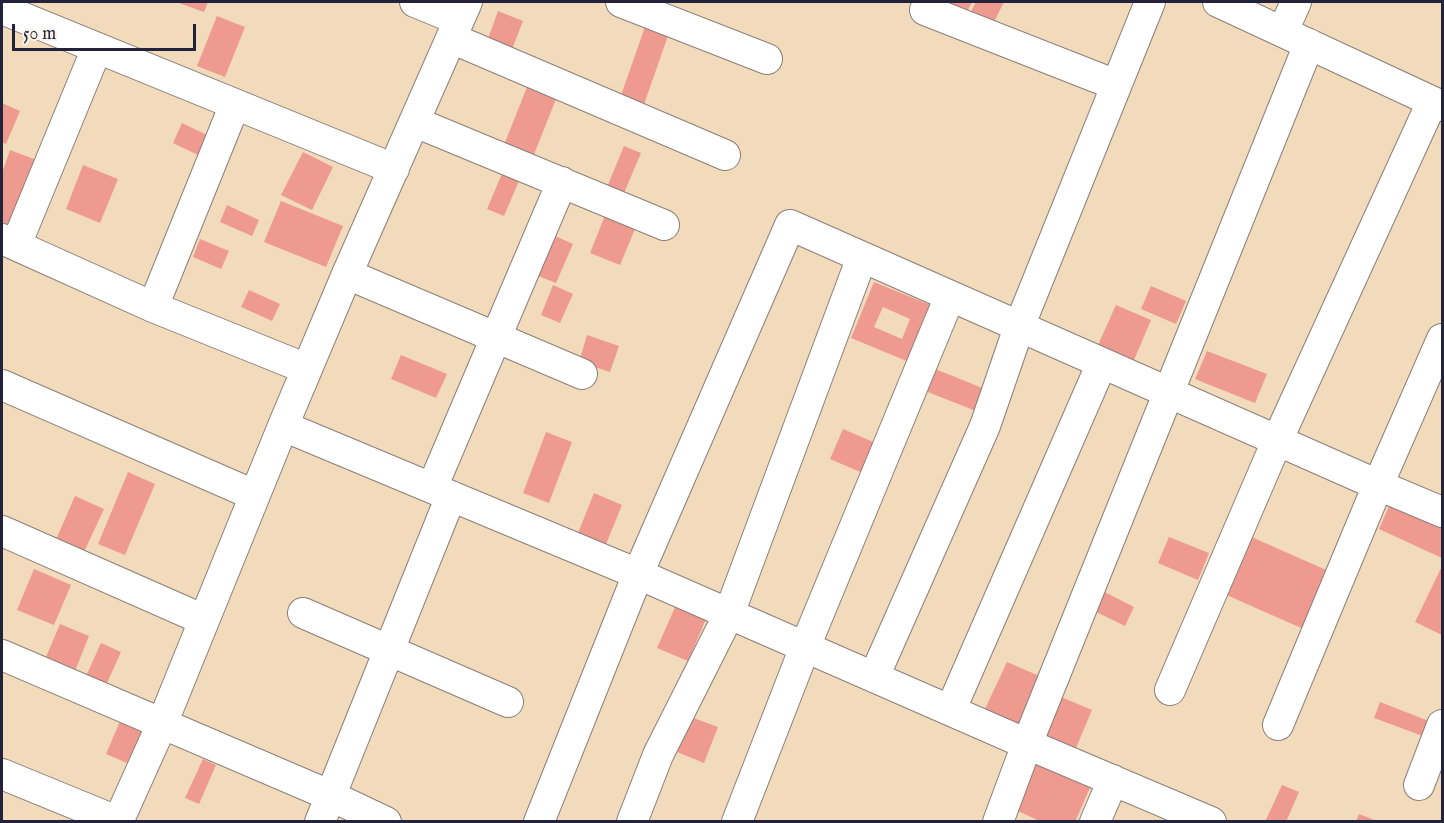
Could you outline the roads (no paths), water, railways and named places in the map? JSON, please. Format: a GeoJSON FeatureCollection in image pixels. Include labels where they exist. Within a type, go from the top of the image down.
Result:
{"type":"FeatureCollection","features":[{"type":"Feature","properties":{"kind":"street"},"geometry":{"type":"LineString","coordinates":[[415,2],[459,20],[725,155]]}},
{"type":"Feature","properties":{"kind":"street"},"geometry":{"type":"LineString","coordinates":[[621,2],[767,59]]}},
{"type":"Feature","properties":{"kind":"street"},"geometry":{"type":"LineString","coordinates":[[874,677],[985,426],[1019,327],[1150,2]]}},
{"type":"Feature","properties":{"kind":"street"},"geometry":{"type":"LineString","coordinates":[[1170,690],[1277,441],[1438,104],[1218,2]]}},
{"type":"Feature","properties":{"kind":"street"},"geometry":{"type":"LineString","coordinates":[[998,822],[1168,392],[1296,38],[1296,2]]}},
{"type":"Feature","properties":{"kind":"street"},"geometry":{"type":"LineString","coordinates":[[2,9],[394,169]]}},
{"type":"Feature","properties":{"kind":"street"},"geometry":{"type":"LineString","coordinates":[[925,10],[1116,85]]}},
{"type":"Feature","properties":{"kind":"street"},"geometry":{"type":"LineString","coordinates":[[2,774],[118,821],[162,724],[254,495],[347,274],[459,20]]}},
{"type":"Feature","properties":{"kind":"street"},"geometry":{"type":"LineString","coordinates":[[97,48],[9,242],[153,307],[307,369]]}},
{"type":"Feature","properties":{"kind":"street"},"geometry":{"type":"LineString","coordinates":[[153,307],[235,104]]}},
{"type":"Feature","properties":{"kind":"street"},"geometry":{"type":"LineString","coordinates":[[415,122],[664,225]]}},
{"type":"Feature","properties":{"kind":"street"},"geometry":{"type":"LineString","coordinates":[[325,808],[388,651],[496,338],[562,182]]}},
{"type":"Feature","properties":{"kind":"street"},"geometry":{"type":"LineString","coordinates":[[539,822],[638,574],[790,225],[1443,512]]}},
{"type":"Feature","properties":{"kind":"street"},"geometry":{"type":"LineString","coordinates":[[632,822],[658,755],[729,614],[862,257]]}},
{"type":"Feature","properties":{"kind":"street"},"geometry":{"type":"LineString","coordinates":[[347,274],[582,374]]}},
{"type":"Feature","properties":{"kind":"street"},"geometry":{"type":"LineString","coordinates":[[737,822],[805,647],[950,296]]}},
{"type":"Feature","properties":{"kind":"street"},"geometry":{"type":"LineString","coordinates":[[1278,725],[1378,485],[1443,339]]}},
{"type":"Feature","properties":{"kind":"street"},"geometry":{"type":"LineString","coordinates":[[951,709],[1102,363]]}},
{"type":"Feature","properties":{"kind":"street"},"geometry":{"type":"LineString","coordinates":[[2,385],[254,495]]}},
{"type":"Feature","properties":{"kind":"street"},"geometry":{"type":"LineString","coordinates":[[283,426],[638,574],[1113,780],[1193,818]]}},
{"type":"Feature","properties":{"kind":"street"},"geometry":{"type":"LineString","coordinates":[[2,531],[204,620]]}},
{"type":"Feature","properties":{"kind":"street"},"geometry":{"type":"LineString","coordinates":[[303,613],[508,702]]}},
{"type":"Feature","properties":{"kind":"street"},"geometry":{"type":"LineString","coordinates":[[2,655],[162,724],[325,808],[386,822]]}},
{"type":"Feature","properties":{"kind":"street"},"geometry":{"type":"LineString","coordinates":[[1419,785],[1443,725]]}},
{"type":"Feature","properties":{"kind":"street"},"geometry":{"type":"LineString","coordinates":[[1095,822],[1113,780]]}}]}
